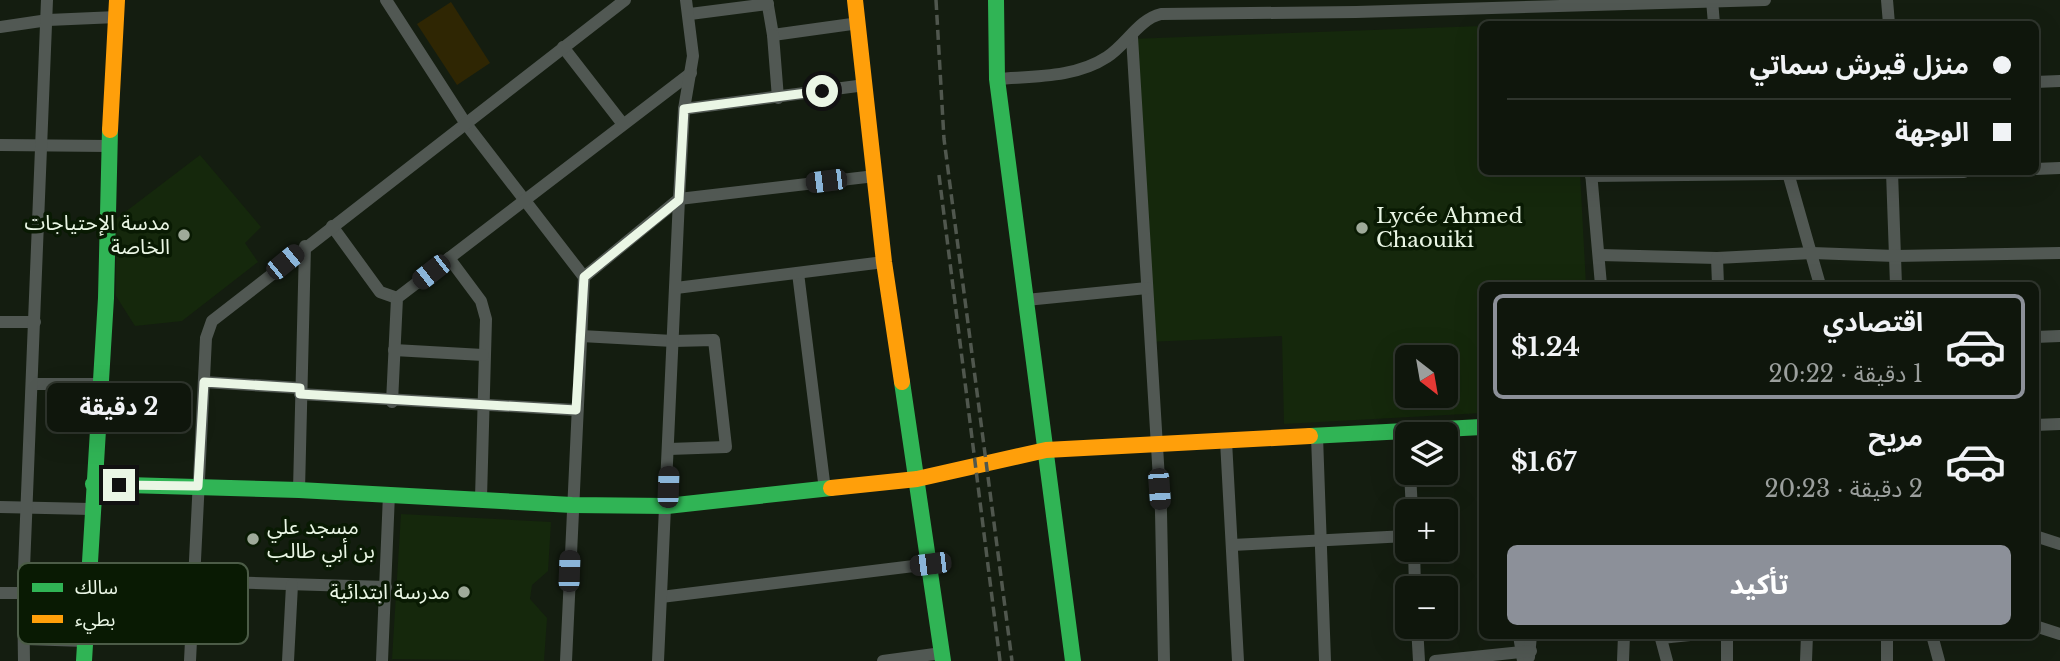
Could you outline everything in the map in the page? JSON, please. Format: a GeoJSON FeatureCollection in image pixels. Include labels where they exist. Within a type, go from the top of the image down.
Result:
{"type":"FeatureCollection","features":[{"type":"Feature","properties":{"kind":"street"},"geometry":{"type":"LineString","coordinates":[[25,563],[47,0]]}},
{"type":"Feature","properties":{"kind":"street"},"geometry":{"type":"LineString","coordinates":[[89,563],[101,384],[117,0]]}},
{"type":"Feature","properties":{"kind":"street"},"geometry":{"type":"LineString","coordinates":[[386,0],[466,124],[584,277],[566,661]]}},
{"type":"Feature","properties":{"kind":"street"},"geometry":{"type":"LineString","coordinates":[[194,563],[206,338],[212,321],[305,246],[625,0]]}},
{"type":"Feature","properties":{"kind":"street"},"geometry":{"type":"LineString","coordinates":[[658,661],[684,109],[693,56],[687,0]]}},
{"type":"Feature","properties":{"kind":"street"},"geometry":{"type":"LineString","coordinates":[[856,0],[884,262],[943,657],[883,661]]}},
{"type":"Feature","properties":{"kind":"street"},"geometry":{"type":"LineString","coordinates":[[996,0],[997,79],[1073,661]]}},
{"type":"Feature","properties":{"kind":"street"},"geometry":{"type":"LineString","coordinates":[[1180,0],[1180,14]]}},
{"type":"Feature","properties":{"kind":"street"},"geometry":{"type":"LineString","coordinates":[[997,79],[1052,75],[1090,66],[1132,37],[1153,16],[1264,6],[1765,0]]}},
{"type":"Feature","properties":{"kind":"street"},"geometry":{"type":"LineString","coordinates":[[1887,0],[1888,21]]}},
{"type":"Feature","properties":{"kind":"street"},"geometry":{"type":"LineString","coordinates":[[1712,1],[1714,21]]}},
{"type":"Feature","properties":{"kind":"street"},"geometry":{"type":"LineString","coordinates":[[690,14],[767,2],[774,36],[778,98]]}},
{"type":"Feature","properties":{"kind":"street"},"geometry":{"type":"LineString","coordinates":[[0,27],[48,20],[117,17]]}},
{"type":"Feature","properties":{"kind":"street"},"geometry":{"type":"LineString","coordinates":[[774,36],[859,23]]}},
{"type":"Feature","properties":{"kind":"street"},"geometry":{"type":"LineString","coordinates":[[1132,37],[1156,444],[1164,661]]}},
{"type":"Feature","properties":{"kind":"street"},"geometry":{"type":"LineString","coordinates":[[563,47],[622,123]]}},
{"type":"Feature","properties":{"kind":"street"},"geometry":{"type":"LineString","coordinates":[[392,402],[397,298],[622,123],[691,73]]}},
{"type":"Feature","properties":{"kind":"street"},"geometry":{"type":"LineString","coordinates":[[2039,82],[2060,81]]}},
{"type":"Feature","properties":{"kind":"street"},"geometry":{"type":"LineString","coordinates":[[684,109],[865,85]]}},
{"type":"Feature","properties":{"kind":"street"},"geometry":{"type":"LineString","coordinates":[[0,145],[109,146]]}},
{"type":"Feature","properties":{"kind":"street"},"geometry":{"type":"LineString","coordinates":[[2039,169],[2060,168]]}},
{"type":"Feature","properties":{"kind":"street"},"geometry":{"type":"LineString","coordinates":[[1591,175],[1601,282]]}},
{"type":"Feature","properties":{"kind":"street"},"geometry":{"type":"LineString","coordinates":[[1789,175],[1819,282]]}},
{"type":"Feature","properties":{"kind":"street"},"geometry":{"type":"LineString","coordinates":[[1892,175],[1896,282]]}},
{"type":"Feature","properties":{"kind":"street"},"geometry":{"type":"LineString","coordinates":[[584,277],[679,200],[875,176]]}},
{"type":"Feature","properties":{"kind":"street"},"geometry":{"type":"LineString","coordinates":[[332,226],[380,292],[397,298]]}},
{"type":"Feature","properties":{"kind":"street"},"geometry":{"type":"LineString","coordinates":[[299,490],[305,246]]}},
{"type":"Feature","properties":{"kind":"street"},"geometry":{"type":"LineString","coordinates":[[1600,255],[1717,258],[1812,253],[1895,256],[2060,253]]}},
{"type":"Feature","properties":{"kind":"street"},"geometry":{"type":"LineString","coordinates":[[449,258],[481,302],[486,319],[481,498]]}},
{"type":"Feature","properties":{"kind":"street"},"geometry":{"type":"LineString","coordinates":[[1717,258],[1718,282]]}},
{"type":"Feature","properties":{"kind":"street"},"geometry":{"type":"LineString","coordinates":[[676,288],[884,262]]}},
{"type":"Feature","properties":{"kind":"street"},"geometry":{"type":"LineString","coordinates":[[798,273],[825,490]]}},
{"type":"Feature","properties":{"kind":"street"},"geometry":{"type":"LineString","coordinates":[[1026,300],[1147,288]]}},
{"type":"Feature","properties":{"kind":"street"},"geometry":{"type":"LineString","coordinates":[[0,322],[35,323]]}},
{"type":"Feature","properties":{"kind":"street"},"geometry":{"type":"LineString","coordinates":[[581,336],[673,341],[713,340],[726,447],[669,449]]}},
{"type":"Feature","properties":{"kind":"street"},"geometry":{"type":"LineString","coordinates":[[2039,337],[2060,336]]}},
{"type":"Feature","properties":{"kind":"street"},"geometry":{"type":"LineString","coordinates":[[394,350],[483,355]]}},
{"type":"Feature","properties":{"kind":"street"},"geometry":{"type":"LineString","coordinates":[[204,382],[392,402],[576,410]]}},
{"type":"Feature","properties":{"kind":"street"},"geometry":{"type":"LineString","coordinates":[[33,384],[101,384]]}},
{"type":"Feature","properties":{"kind":"street"},"geometry":{"type":"LineString","coordinates":[[2039,425],[2060,424]]}},
{"type":"Feature","properties":{"kind":"street"},"geometry":{"type":"LineString","coordinates":[[1458,429],[1479,427]]}},
{"type":"Feature","properties":{"kind":"street"},"geometry":{"type":"LineString","coordinates":[[93,484],[299,490],[572,505],[667,506],[916,479],[1046,450],[1395,433]]}},
{"type":"Feature","properties":{"kind":"street"},"geometry":{"type":"LineString","coordinates":[[1317,436],[1325,661]]}},
{"type":"Feature","properties":{"kind":"street"},"geometry":{"type":"LineString","coordinates":[[1226,440],[1238,661]]}},
{"type":"Feature","properties":{"kind":"street"},"geometry":{"type":"LineString","coordinates":[[382,661],[390,494]]}},
{"type":"Feature","properties":{"kind":"street"},"geometry":{"type":"LineString","coordinates":[[0,507],[91,509]]}},
{"type":"Feature","properties":{"kind":"street"},"geometry":{"type":"LineString","coordinates":[[1232,545],[1395,537]]}},
{"type":"Feature","properties":{"kind":"street"},"geometry":{"type":"LineString","coordinates":[[2039,537],[2060,544]]}},
{"type":"Feature","properties":{"kind":"street"},"geometry":{"type":"LineString","coordinates":[[661,597],[930,564]]}},
{"type":"Feature","properties":{"kind":"street"},"geometry":{"type":"LineString","coordinates":[[248,583],[386,587]]}},
{"type":"Feature","properties":{"kind":"street"},"geometry":{"type":"LineString","coordinates":[[288,661],[292,585]]}},
{"type":"Feature","properties":{"kind":"street"},"geometry":{"type":"LineString","coordinates":[[0,593],[18,593]]}},
{"type":"Feature","properties":{"kind":"street"},"geometry":{"type":"LineString","coordinates":[[2039,627],[2060,634]]}},
{"type":"Feature","properties":{"kind":"street"},"geometry":{"type":"LineString","coordinates":[[1418,639],[1419,661]]}},
{"type":"Feature","properties":{"kind":"street"},"geometry":{"type":"LineString","coordinates":[[1520,639],[1525,656]]}},
{"type":"Feature","properties":{"kind":"street"},"geometry":{"type":"LineString","coordinates":[[1525,656],[1530,639]]}},
{"type":"Feature","properties":{"kind":"street"},"geometry":{"type":"LineString","coordinates":[[1623,661],[1624,639]]}},
{"type":"Feature","properties":{"kind":"street"},"geometry":{"type":"LineString","coordinates":[[1661,639],[1667,661]]}},
{"type":"Feature","properties":{"kind":"street"},"geometry":{"type":"LineString","coordinates":[[1727,639],[1727,661]]}},
{"type":"Feature","properties":{"kind":"street"},"geometry":{"type":"LineString","coordinates":[[1806,661],[1807,639]]}},
{"type":"Feature","properties":{"kind":"street"},"geometry":{"type":"LineString","coordinates":[[1887,639],[1887,661]]}},
{"type":"Feature","properties":{"kind":"street"},"geometry":{"type":"LineString","coordinates":[[1933,639],[1939,661]]}},
{"type":"Feature","properties":{"kind":"street"},"geometry":{"type":"LineString","coordinates":[[1435,661],[1525,656]]}},
{"type":"Feature","properties":{"kind":"shaded area"},"geometry":{"type":"Polygon","coordinates":[[[451,2],[490,63],[457,85],[417,24],[451,2]]]}},
{"type":"Feature","properties":{"kind":"shaded area","name":"Lycée Ahmed Chaouiki"},"geometry":{"type":"Polygon","coordinates":[[[1479,26],[1479,175],[1580,175],[1586,282],[1479,282],[1479,413],[1284,424],[1282,336],[1147,342],[1130,39],[1479,26]]]}},
{"type":"Feature","properties":{"kind":"shaded area","name":"مدسة الإحتياجات الخاصة"},"geometry":{"type":"Polygon","coordinates":[[[200,155],[261,227],[245,243],[258,262],[182,321],[135,326],[116,296],[116,219],[200,155]]]}},
{"type":"Feature","properties":{"kind":"shaded area","name":"مدرسة ابتدائية"},"geometry":{"type":"Polygon","coordinates":[[[401,514],[551,522],[548,571],[532,585],[530,599],[547,618],[544,661],[392,659],[401,514]]]}},
{"type":"Feature","properties":{"kind":"railway"},"geometry":{"type":"LineString","coordinates":[[936,0],[944,139],[1012,661]]}},
{"type":"Feature","properties":{"kind":"railway"},"geometry":{"type":"LineString","coordinates":[[939,175],[1000,661]]}},
{"type":"Feature","properties":{"kind":"traffic: fast"},"geometry":{"type":"LineString","coordinates":[[996,0],[997,79],[1073,661]]}},
{"type":"Feature","properties":{"kind":"traffic: fast"},"geometry":{"type":"LineString","coordinates":[[90,563],[106,298],[110,130]]}},
{"type":"Feature","properties":{"kind":"traffic: fast"},"geometry":{"type":"LineString","coordinates":[[902,382],[943,661]]}},
{"type":"Feature","properties":{"kind":"traffic: fast"},"geometry":{"type":"LineString","coordinates":[[1310,436],[1479,427]]}},
{"type":"Feature","properties":{"kind":"traffic: fast"},"geometry":{"type":"LineString","coordinates":[[93,484],[299,490],[572,505],[667,506],[831,488]]}},
{"type":"Feature","properties":{"kind":"traffic: fast"},"geometry":{"type":"LineString","coordinates":[[84,661],[85,644]]}},
{"type":"Feature","properties":{"kind":"traffic: slow"},"geometry":{"type":"LineString","coordinates":[[110,130],[117,0]]}},
{"type":"Feature","properties":{"kind":"traffic: slow"},"geometry":{"type":"LineString","coordinates":[[855,0],[884,262],[902,382]]}},
{"type":"Feature","properties":{"kind":"traffic: slow"},"geometry":{"type":"LineString","coordinates":[[831,488],[917,479],[1046,450],[1310,436]]}},
{"type":"Feature","properties":{"kind":"place","name":"Lycée Ahmed Chaouiki"},"geometry":{"type":"Point","coordinates":[1362,228]}},
{"type":"Feature","properties":{"kind":"place","name":"مدسة الإحتياجات الخاصة"},"geometry":{"type":"Point","coordinates":[184,235]}},
{"type":"Feature","properties":{"kind":"place","name":"مسجد علي بن أبي طالب"},"geometry":{"type":"Point","coordinates":[253,539]}},
{"type":"Feature","properties":{"kind":"place","name":"مدرسة ابتدائية"},"geometry":{"type":"Point","coordinates":[464,592]}},
{"type":"Feature","properties":{"kind":"route"},"geometry":{"type":"LineString","coordinates":[[119,485],[198,486],[204,382],[300,388],[300,394],[392,402],[576,410],[584,277],[679,200],[684,109],[822,91]]}}]}
